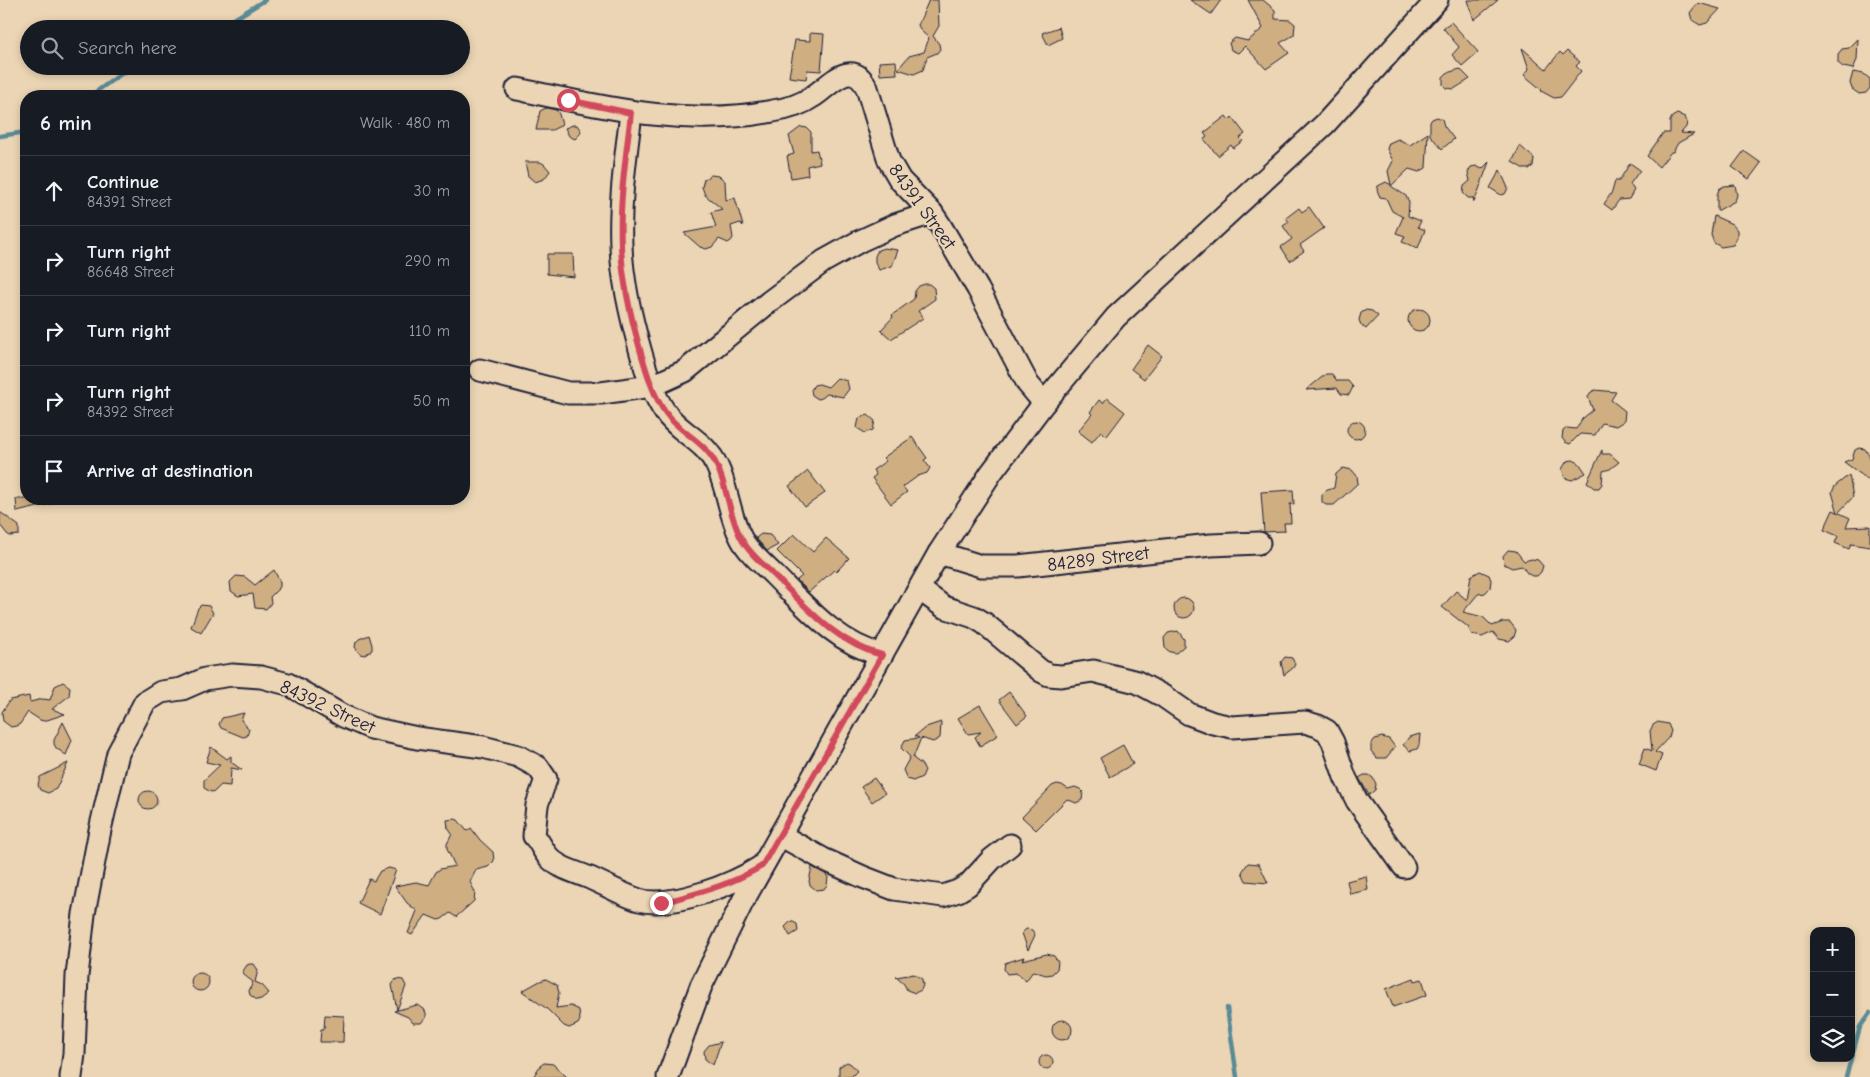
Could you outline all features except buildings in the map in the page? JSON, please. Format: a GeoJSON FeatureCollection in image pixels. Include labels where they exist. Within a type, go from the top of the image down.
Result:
{"type":"FeatureCollection","features":[{"type":"Feature","properties":{"kind":"street"},"geometry":{"type":"LineString","coordinates":[[668,1077],[701,986],[762,866],[939,553],[991,473],[1044,403],[1116,317],[1325,124],[1368,79],[1437,0]]}},
{"type":"Feature","properties":{"kind":"street","name":"84391 Street"},"geometry":{"type":"LineString","coordinates":[[518,89],[631,113],[702,119],[737,117],[775,111],[797,105],[811,99],[836,78],[844,74],[858,76],[867,88],[889,161],[900,180],[932,213],[954,246],[1028,384],[1044,403]]}},
{"type":"Feature","properties":{"kind":"street"},"geometry":{"type":"LineString","coordinates":[[631,113],[621,217],[622,261],[634,324],[652,386],[665,413],[706,449],[717,466],[734,524],[742,540],[755,556],[830,629],[871,652],[882,655]]}},
{"type":"Feature","properties":{"kind":"street"},"geometry":{"type":"LineString","coordinates":[[480,370],[568,393],[601,393],[652,386],[685,371],[769,302],[824,261],[878,233],[932,213]]}},
{"type":"Feature","properties":{"kind":"street","name":"84289 Street"},"geometry":{"type":"LineString","coordinates":[[939,553],[981,566],[1018,566],[1211,545],[1259,543]]}},
{"type":"Feature","properties":{"kind":"street"},"geometry":{"type":"LineString","coordinates":[[919,589],[944,607],[974,617],[984,623],[1041,671],[1049,675],[1061,676],[1093,671],[1137,682],[1190,714],[1213,723],[1232,727],[1305,722],[1327,731],[1345,777],[1357,801],[1404,867]]}},
{"type":"Feature","properties":{"kind":"street","name":"84392 Street"},"geometry":{"type":"LineString","coordinates":[[70,1077],[74,1054],[78,976],[84,914],[115,763],[118,753],[145,702],[161,692],[182,689],[205,679],[232,675],[261,676],[288,684],[336,713],[371,728],[417,738],[483,747],[518,756],[538,767],[546,779],[537,805],[534,836],[547,856],[559,866],[639,900],[661,903],[719,888],[743,878],[762,866]]}},
{"type":"Feature","properties":{"kind":"street"},"geometry":{"type":"LineString","coordinates":[[780,835],[823,859],[894,889],[943,896],[968,885],[992,859],[1010,845]]}},
{"type":"Feature","properties":{"kind":"waterway"},"geometry":{"type":"LineString","coordinates":[[231,20],[265,0]]}},
{"type":"Feature","properties":{"kind":"waterway"},"geometry":{"type":"LineString","coordinates":[[98,90],[120,75]]}},
{"type":"Feature","properties":{"kind":"waterway"},"geometry":{"type":"LineString","coordinates":[[0,136],[20,133]]}},
{"type":"Feature","properties":{"kind":"waterway"},"geometry":{"type":"LineString","coordinates":[[1227,1008],[1237,1077]]}},
{"type":"Feature","properties":{"kind":"waterway"},"geometry":{"type":"LineString","coordinates":[[1846,1077],[1860,1027],[1870,1013]]}},
{"type":"Feature","properties":{"kind":"route"},"geometry":{"type":"LineString","coordinates":[[568,100],[631,113],[621,217],[622,269],[638,341],[658,401],[665,413],[706,449],[717,466],[734,524],[742,540],[755,556],[830,629],[852,643],[882,655],[762,866],[743,878],[719,888],[661,903]]}}]}
